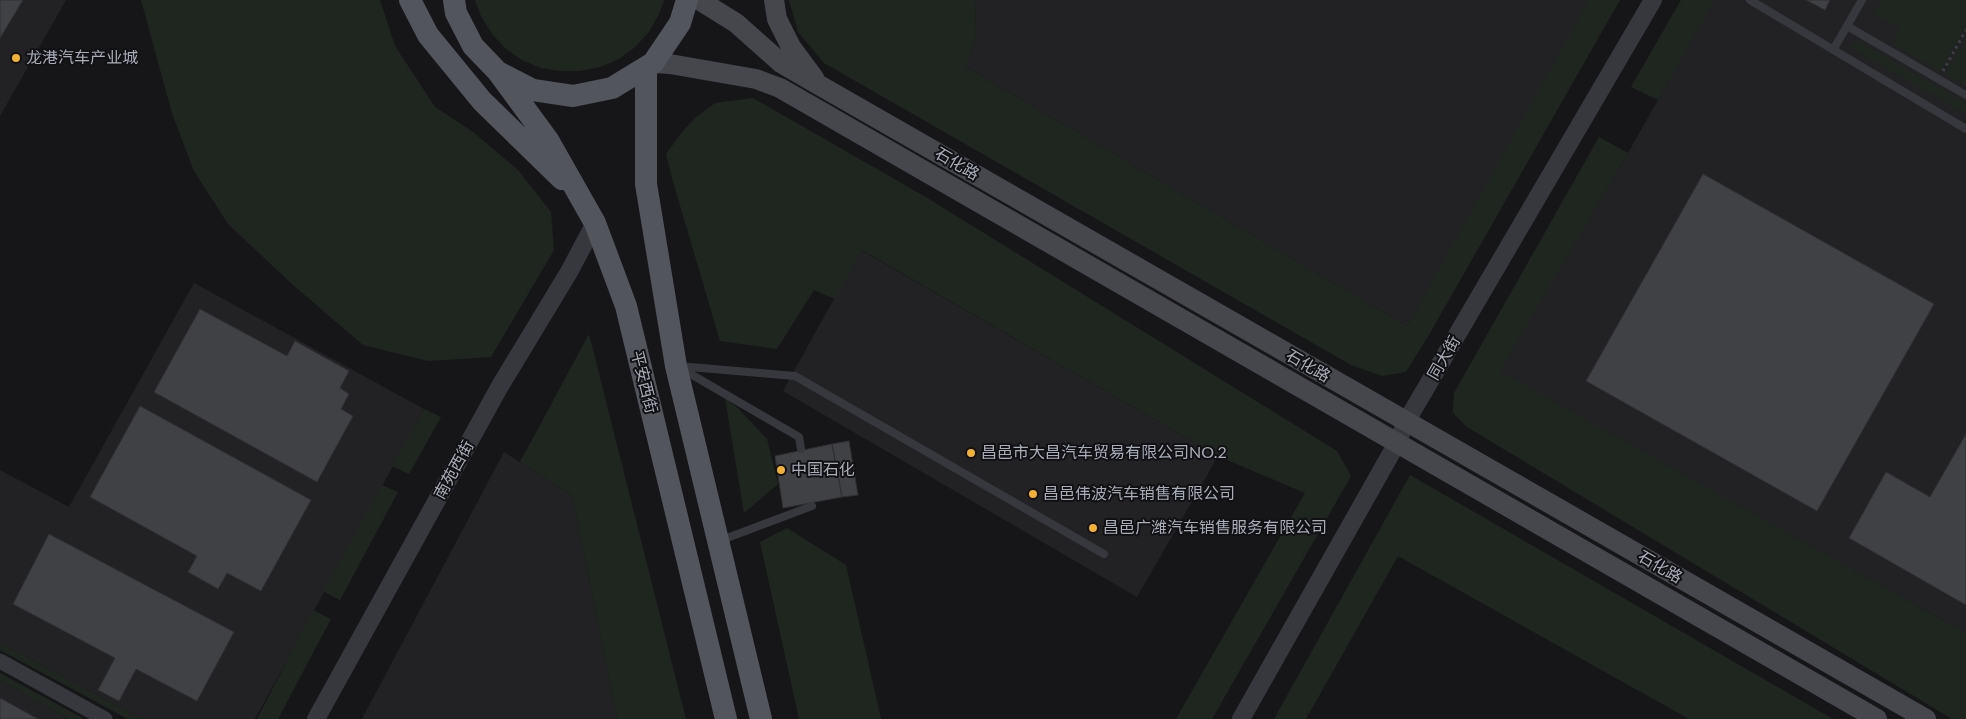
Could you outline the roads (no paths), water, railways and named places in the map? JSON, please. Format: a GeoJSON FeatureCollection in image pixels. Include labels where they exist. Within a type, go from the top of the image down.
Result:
{"type":"FeatureCollection","features":[{"type":"Feature","properties":{"kind":"main road"},"geometry":{"type":"LineString","coordinates":[[410,0],[428,35],[482,101],[579,195]]}},
{"type":"Feature","properties":{"kind":"main road"},"geometry":{"type":"LineString","coordinates":[[454,0],[456,13],[472,46],[498,72],[533,90],[573,96],[612,88],[650,66],[680,23],[687,0]]}},
{"type":"Feature","properties":{"kind":"main road","name":"石化路"},"geometry":{"type":"LineString","coordinates":[[699,0],[736,23],[782,62],[819,85],[1926,719]]}},
{"type":"Feature","properties":{"kind":"main road"},"geometry":{"type":"LineString","coordinates":[[774,0],[777,19],[791,47],[819,85]]}},
{"type":"Feature","properties":{"kind":"main road","name":"石化路"},"geometry":{"type":"LineString","coordinates":[[650,66],[670,64],[756,79],[780,88],[1877,719]]}},
{"type":"Feature","properties":{"kind":"main road"},"geometry":{"type":"LineString","coordinates":[[650,66],[646,184],[676,366],[761,719]]}},
{"type":"Feature","properties":{"kind":"main road","name":"平安西街"},"geometry":{"type":"LineString","coordinates":[[498,72],[548,140],[595,223],[626,306],[726,719]]}},
{"type":"Feature","properties":{"kind":"street","name":"同大街"},"geometry":{"type":"LineString","coordinates":[[1241,719],[1397,443],[1406,422],[1653,0]]}},
{"type":"Feature","properties":{"kind":"street","name":"南苑西街"},"geometry":{"type":"LineString","coordinates":[[316,719],[500,386],[569,272],[595,223]]}},
{"type":"Feature","properties":{"kind":"street"},"geometry":{"type":"LineString","coordinates":[[0,661],[105,719]]}},
{"type":"Feature","properties":{"kind":"lane"},"geometry":{"type":"LineString","coordinates":[[1750,0],[1966,129]]}},
{"type":"Feature","properties":{"kind":"lane"},"geometry":{"type":"LineString","coordinates":[[1833,50],[1862,0]]}},
{"type":"Feature","properties":{"kind":"lane"},"geometry":{"type":"LineString","coordinates":[[1847,26],[1966,95]]}},
{"type":"Feature","properties":{"kind":"lane"},"geometry":{"type":"LineString","coordinates":[[676,366],[799,437],[801,449]]}},
{"type":"Feature","properties":{"kind":"lane"},"geometry":{"type":"LineString","coordinates":[[676,366],[795,376],[1104,554]]}},
{"type":"Feature","properties":{"kind":"lane"},"geometry":{"type":"LineString","coordinates":[[717,541],[812,506]]}},
{"type":"Feature","properties":{"kind":"place","name":"龙港汽车产业城"},"geometry":{"type":"Point","coordinates":[16,58]}},
{"type":"Feature","properties":{"kind":"place","name":"昌邑市大昌汽车贸易有限公司NO.2"},"geometry":{"type":"Point","coordinates":[971,453]}},
{"type":"Feature","properties":{"kind":"place","name":"中国石化"},"geometry":{"type":"Point","coordinates":[781,470]}},
{"type":"Feature","properties":{"kind":"place","name":"昌邑伟波汽车销售有限公司"},"geometry":{"type":"Point","coordinates":[1033,494]}},
{"type":"Feature","properties":{"kind":"place","name":"昌邑广潍汽车销售服务有限公司"},"geometry":{"type":"Point","coordinates":[1093,528]}}]}
